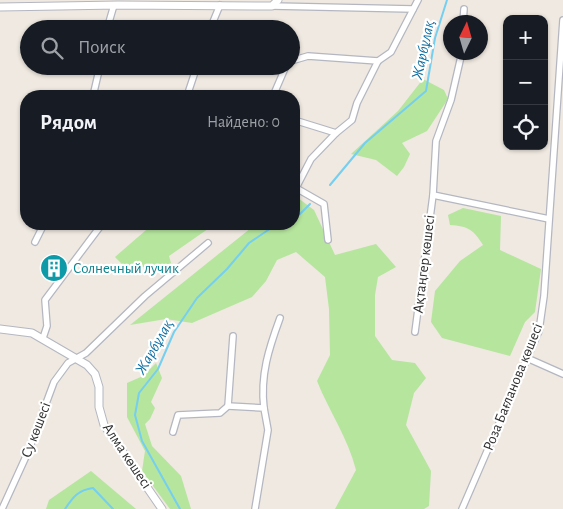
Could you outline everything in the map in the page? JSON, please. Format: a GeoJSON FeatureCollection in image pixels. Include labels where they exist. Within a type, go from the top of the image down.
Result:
{"type":"FeatureCollection","features":[{"type":"Feature","properties":{"kind":"street"},"geometry":{"type":"LineString","coordinates":[[272,6],[278,0]]}},
{"type":"Feature","properties":{"kind":"street"},"geometry":{"type":"LineString","coordinates":[[300,180],[311,159],[336,133],[352,120],[357,103],[378,61],[391,52],[418,0]]}},
{"type":"Feature","properties":{"kind":"street"},"geometry":{"type":"LineString","coordinates":[[0,6],[80,2],[413,9]]}},
{"type":"Feature","properties":{"kind":"street"},"geometry":{"type":"LineString","coordinates":[[110,20],[117,3]]}},
{"type":"Feature","properties":{"kind":"street"},"geometry":{"type":"LineString","coordinates":[[214,20],[220,5]]}},
{"type":"Feature","properties":{"kind":"street"},"geometry":{"type":"LineString","coordinates":[[464,9],[464,15]]}},
{"type":"Feature","properties":{"kind":"street","name":"Роза Бағланова көшесі"},"geometry":{"type":"LineString","coordinates":[[462,509],[539,331],[544,296],[563,20]]}},
{"type":"Feature","properties":{"kind":"street"},"geometry":{"type":"LineString","coordinates":[[300,58],[308,56],[378,61]]}},
{"type":"Feature","properties":{"kind":"street","name":"Ақтаңгер көшесі"},"geometry":{"type":"LineString","coordinates":[[416,332],[433,195],[436,141],[451,100],[460,60]]}},
{"type":"Feature","properties":{"kind":"street"},"geometry":{"type":"LineString","coordinates":[[94,90],[98,75]]}},
{"type":"Feature","properties":{"kind":"street"},"geometry":{"type":"LineString","coordinates":[[189,90],[194,75]]}},
{"type":"Feature","properties":{"kind":"street"},"geometry":{"type":"LineString","coordinates":[[276,90],[282,75]]}},
{"type":"Feature","properties":{"kind":"street"},"geometry":{"type":"LineString","coordinates":[[300,122],[336,133]]}},
{"type":"Feature","properties":{"kind":"street"},"geometry":{"type":"LineString","coordinates":[[300,190],[324,204],[328,240]]}},
{"type":"Feature","properties":{"kind":"street","name":"Ақтаңгер көшесі"},"geometry":{"type":"LineString","coordinates":[[433,195],[549,219]]}},
{"type":"Feature","properties":{"kind":"street"},"geometry":{"type":"LineString","coordinates":[[35,242],[41,230]]}},
{"type":"Feature","properties":{"kind":"street"},"geometry":{"type":"LineString","coordinates":[[43,338],[47,326],[46,300],[98,230]]}},
{"type":"Feature","properties":{"kind":"street","name":"Су көшесі"},"geometry":{"type":"LineString","coordinates":[[2,509],[28,452],[54,382],[68,363],[86,353],[145,296],[208,243]]}},
{"type":"Feature","properties":{"kind":"street"},"geometry":{"type":"LineString","coordinates":[[255,509],[268,430],[264,408],[263,376],[267,354],[280,318]]}},
{"type":"Feature","properties":{"kind":"street","name":"Алма көшесі"},"geometry":{"type":"LineString","coordinates":[[0,329],[32,333],[43,338],[77,358],[95,374],[99,387],[99,407],[104,425],[162,509]]}},
{"type":"Feature","properties":{"kind":"street"},"geometry":{"type":"LineString","coordinates":[[173,432],[178,414],[220,414],[228,406],[233,336]]}},
{"type":"Feature","properties":{"kind":"street"},"geometry":{"type":"LineString","coordinates":[[528,358],[563,374]]}},
{"type":"Feature","properties":{"kind":"street"},"geometry":{"type":"LineString","coordinates":[[228,406],[264,408]]}},
{"type":"Feature","properties":{"kind":"green space"},"geometry":{"type":"Polygon","coordinates":[[[423,79],[444,90],[448,99],[427,131],[402,143],[410,154],[397,176],[376,160],[351,154],[398,111],[423,79]]]}},
{"type":"Feature","properties":{"kind":"green space"},"geometry":{"type":"Polygon","coordinates":[[[300,200],[314,210],[335,255],[376,244],[396,267],[378,277],[375,295],[375,336],[392,360],[415,363],[426,378],[414,393],[406,425],[431,471],[429,506],[424,509],[335,509],[356,470],[353,458],[317,381],[330,355],[329,309],[325,277],[296,252],[277,260],[266,281],[252,297],[192,323],[166,319],[130,325],[249,230],[300,230],[300,200]]]}},
{"type":"Feature","properties":{"kind":"green space"},"geometry":{"type":"Polygon","coordinates":[[[463,208],[501,216],[500,250],[541,269],[535,312],[525,322],[510,356],[442,338],[431,322],[435,291],[460,261],[483,245],[470,230],[461,226],[450,225],[448,215],[463,208]]]}},
{"type":"Feature","properties":{"kind":"green space"},"geometry":{"type":"Polygon","coordinates":[[[146,230],[206,230],[169,256],[171,263],[167,268],[141,267],[129,271],[115,257],[146,230]]]}},
{"type":"Feature","properties":{"kind":"green space"},"geometry":{"type":"Polygon","coordinates":[[[156,363],[162,378],[151,402],[155,408],[150,419],[145,424],[152,446],[181,476],[191,509],[170,509],[142,471],[145,451],[127,417],[127,383],[143,376],[156,363]]]}},
{"type":"Feature","properties":{"kind":"green space"},"geometry":{"type":"Polygon","coordinates":[[[91,471],[136,509],[46,509],[49,500],[91,471]]]}},
{"type":"Feature","properties":{"kind":"waterway","name":"Жарбұлақ"},"geometry":{"type":"LineString","coordinates":[[330,185],[365,143],[426,91],[435,38],[447,0]]}},
{"type":"Feature","properties":{"kind":"waterway","name":"Жарбұлақ"},"geometry":{"type":"LineString","coordinates":[[300,214],[310,204]]}},
{"type":"Feature","properties":{"kind":"waterway","name":"Жарбұлақ"},"geometry":{"type":"LineString","coordinates":[[180,509],[142,441],[135,415],[139,393],[158,369],[174,332],[197,298],[227,269],[249,243],[268,230]]}},
{"type":"Feature","properties":{"kind":"waterway","name":"Жарбұлақ"},"geometry":{"type":"LineString","coordinates":[[65,509],[76,495],[83,490],[93,488],[113,509]]}},
{"type":"Feature","properties":{"kind":"place","name":"Солнечный лучик"},"geometry":{"type":"Point","coordinates":[54,268]}}]}
